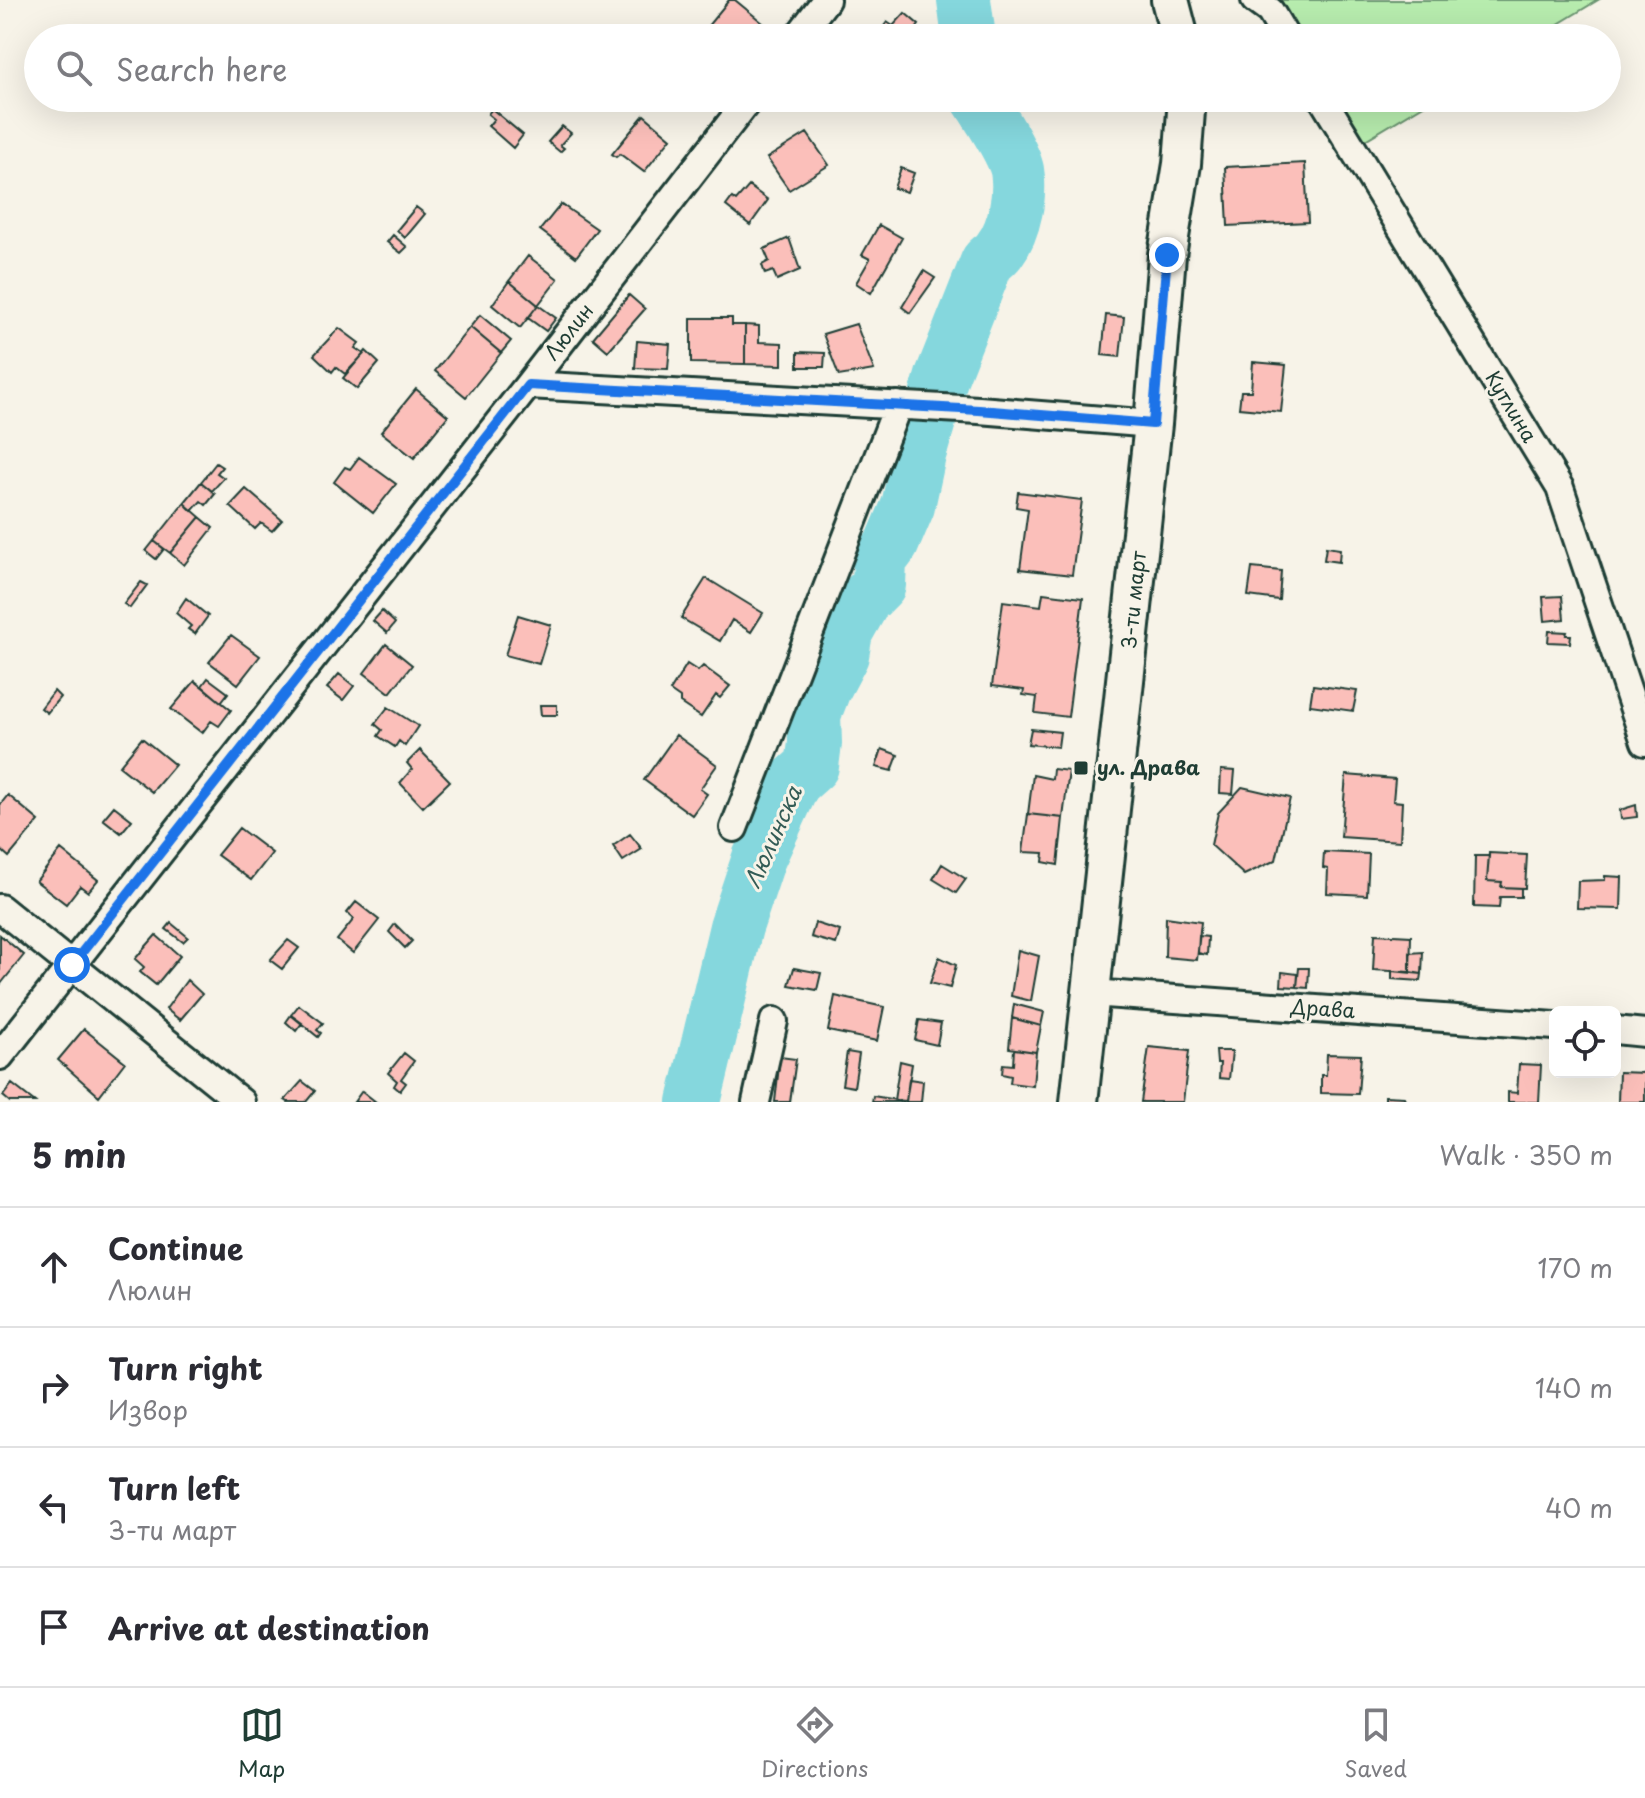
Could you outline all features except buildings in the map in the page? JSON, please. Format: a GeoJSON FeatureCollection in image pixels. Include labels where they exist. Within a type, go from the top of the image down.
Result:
{"type":"FeatureCollection","features":[{"type":"Feature","properties":{"kind":"street"},"geometry":{"type":"LineString","coordinates":[[808,24],[826,0]]}},
{"type":"Feature","properties":{"kind":"street"},"geometry":{"type":"LineString","coordinates":[[1170,0],[1176,24]]}},
{"type":"Feature","properties":{"kind":"street"},"geometry":{"type":"LineString","coordinates":[[1255,0],[1270,11],[1278,24]]}},
{"type":"Feature","properties":{"kind":"street","name":"Люлин"},"geometry":{"type":"LineString","coordinates":[[0,1056],[739,112]]}},
{"type":"Feature","properties":{"kind":"street","name":"3-ти март"},"geometry":{"type":"LineString","coordinates":[[1079,1102],[1153,424],[1167,255],[1182,164],[1186,112]]}},
{"type":"Feature","properties":{"kind":"street","name":"Кутлина"},"geometry":{"type":"LineString","coordinates":[[1331,112],[1560,488],[1645,742]]}},
{"type":"Feature","properties":{"kind":"street"},"geometry":{"type":"LineString","coordinates":[[528,385],[979,410],[1153,424]]}},
{"type":"Feature","properties":{"kind":"street"},"geometry":{"type":"LineString","coordinates":[[734,828],[898,405]]}},
{"type":"Feature","properties":{"kind":"street"},"geometry":{"type":"LineString","coordinates":[[0,908],[241,1102]]}},
{"type":"Feature","properties":{"kind":"street","name":"Драва"},"geometry":{"type":"LineString","coordinates":[[1091,993],[1549,1026]]}},
{"type":"Feature","properties":{"kind":"street"},"geometry":{"type":"LineString","coordinates":[[756,1102],[774,1021]]}},
{"type":"Feature","properties":{"kind":"street"},"geometry":{"type":"LineString","coordinates":[[1621,1031],[1645,1033]]}},
{"type":"Feature","properties":{"kind":"green space"},"geometry":{"type":"Polygon","coordinates":[[[1273,0],[1598,0],[1558,24],[1292,24],[1284,10],[1273,0]]]}},
{"type":"Feature","properties":{"kind":"green space"},"geometry":{"type":"Polygon","coordinates":[[[1343,112],[1412,112],[1360,143],[1343,112]]]}},
{"type":"Feature","properties":{"kind":"waterway","name":"Люлинска"},"geometry":{"type":"LineString","coordinates":[[964,0],[967,24]]}},
{"type":"Feature","properties":{"kind":"waterway","name":"Люлинска"},"geometry":{"type":"LineString","coordinates":[[694,1102],[736,927],[759,858],[794,782],[812,766],[814,715],[842,655],[846,632],[864,600],[879,585],[880,560],[892,544],[908,506],[942,376],[987,262],[1000,249],[1013,222],[1017,170],[987,112]]}},
{"type":"Feature","properties":{"kind":"place","name":"ул. Драва"},"geometry":{"type":"Point","coordinates":[1081,768]}},
{"type":"Feature","properties":{"kind":"route"},"geometry":{"type":"LineString","coordinates":[[72,965],[528,385],[979,410],[1153,424],[1167,255]]}}]}
